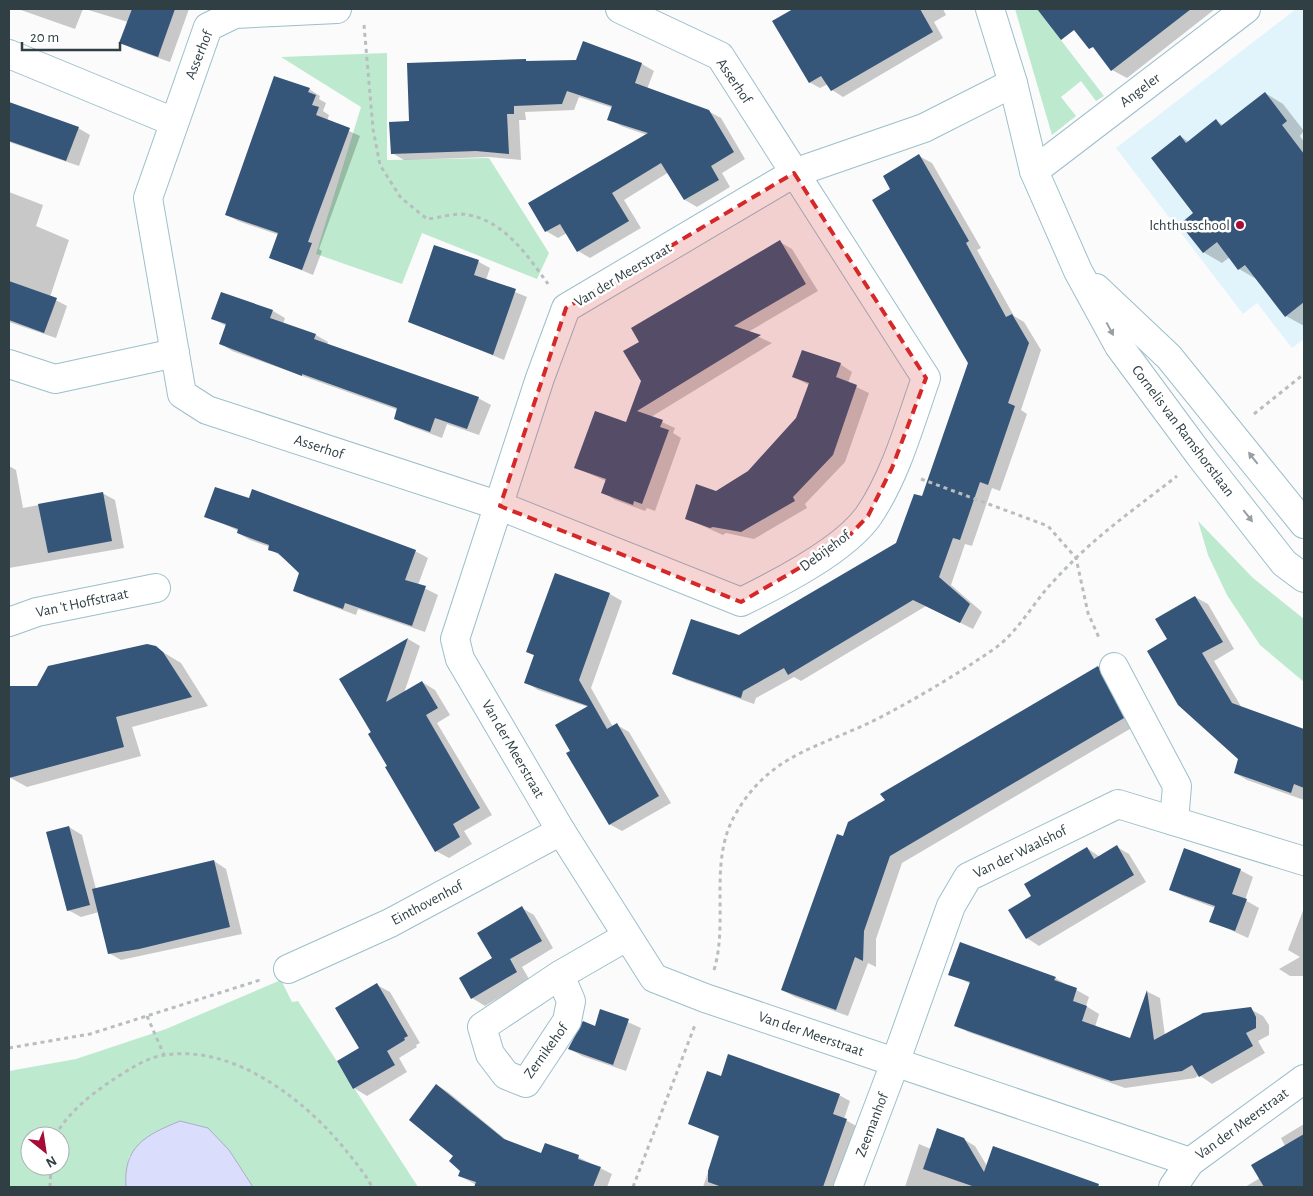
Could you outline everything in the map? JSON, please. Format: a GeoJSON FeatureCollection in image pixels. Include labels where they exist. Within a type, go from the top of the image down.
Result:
{"type":"FeatureCollection","features":[{"type":"Feature","properties":{"kind":"street","name":"Asserhof"},"geometry":{"type":"LineString","coordinates":[[337,9],[235,14],[208,27],[148,198],[182,394],[207,410],[500,506]]}},
{"type":"Feature","properties":{"kind":"street","name":"Asserhof"},"geometry":{"type":"LineString","coordinates":[[620,9],[720,56],[794,173]]}},
{"type":"Feature","properties":{"kind":"street","name":"Cornelis van Ramshorstlaan"},"geometry":{"type":"LineString","coordinates":[[990,9],[1013,83],[1034,171],[1078,271],[1119,346],[1201,457],[1284,563],[1304,578]]}},
{"type":"Feature","properties":{"kind":"street","name":"Angeler"},"geometry":{"type":"LineString","coordinates":[[1034,171],[1246,9]]}},
{"type":"Feature","properties":{"kind":"street"},"geometry":{"type":"LineString","coordinates":[[9,54],[174,122]]}},
{"type":"Feature","properties":{"kind":"street","name":"Van der Meerstraat"},"geometry":{"type":"LineString","coordinates":[[1013,83],[924,128],[794,173],[566,308],[540,378],[500,506],[455,639],[460,659],[561,831],[626,937],[654,978],[705,998],[895,1064],[1190,1162],[1304,1079]]}},
{"type":"Feature","properties":{"kind":"street","name":"Debijehof"},"geometry":{"type":"LineString","coordinates":[[500,506],[740,602],[772,587],[842,543],[868,516],[892,468],[926,378],[794,173]]}},
{"type":"Feature","properties":{"kind":"street","name":"Cornelis van Ramshorstlaan"},"geometry":{"type":"LineString","coordinates":[[1078,271],[1169,357],[1232,432],[1304,524]]}},
{"type":"Feature","properties":{"kind":"street"},"geometry":{"type":"LineString","coordinates":[[9,364],[55,379],[175,353]]}},
{"type":"Feature","properties":{"kind":"street","name":"Van 't Hoffstraat"},"geometry":{"type":"LineString","coordinates":[[9,622],[37,612],[156,588]]}},
{"type":"Feature","properties":{"kind":"street"},"geometry":{"type":"LineString","coordinates":[[1114,667],[1177,786],[1174,821]]}},
{"type":"Feature","properties":{"kind":"street","name":"Van der Waalshof"},"geometry":{"type":"LineString","coordinates":[[895,1064],[951,906],[968,877],[1118,804],[1304,861]]}},
{"type":"Feature","properties":{"kind":"street","name":"Einthovenhof"},"geometry":{"type":"LineString","coordinates":[[288,968],[390,923],[561,831]]}},
{"type":"Feature","properties":{"kind":"street"},"geometry":{"type":"LineString","coordinates":[[560,976],[626,937]]}},
{"type":"Feature","properties":{"kind":"street","name":"Zeemanhof"},"geometry":{"type":"LineString","coordinates":[[848,1187],[895,1064]]}},
{"type":"Feature","properties":{"kind":"street"},"geometry":{"type":"LineString","coordinates":[[1173,1187],[1190,1162]]}},
{"type":"Feature","properties":{"kind":"path"},"geometry":{"type":"LineString","coordinates":[[363,18],[373,129],[380,165],[401,198],[427,219],[468,214],[500,227],[530,260],[566,308]]}},
{"type":"Feature","properties":{"kind":"path"},"geometry":{"type":"LineString","coordinates":[[1232,432],[1304,374]]}},
{"type":"Feature","properties":{"kind":"path"},"geometry":{"type":"LineString","coordinates":[[634,1187],[705,998],[715,966],[724,838],[750,790],[770,771],[797,753],[849,733],[884,716],[993,650],[1010,634],[1046,590],[1076,558],[1201,457]]}},
{"type":"Feature","properties":{"kind":"path"},"geometry":{"type":"LineString","coordinates":[[892,468],[1048,526],[1076,558],[1090,621],[1114,667]]}},
{"type":"Feature","properties":{"kind":"path"},"geometry":{"type":"LineString","coordinates":[[9,1048],[90,1034],[245,986],[288,968]]}},
{"type":"Feature","properties":{"kind":"path"},"geometry":{"type":"LineString","coordinates":[[147,1016],[164,1055]]}},
{"type":"Feature","properties":{"kind":"path"},"geometry":{"type":"LineString","coordinates":[[60,1126],[64,1119],[98,1090],[134,1067],[164,1055],[212,1057],[262,1076],[304,1107],[334,1136],[368,1178],[372,1187]]}},
{"type":"Feature","properties":{"kind":"highlighted area"},"geometry":{"type":"Polygon","coordinates":[[[794,173],[926,378],[892,468],[868,516],[842,543],[741,602],[500,506],[566,308],[794,173]]]}},
{"type":"Feature","properties":{"kind":"shaded area","name":"Ichthusschool"},"geometry":{"type":"Polygon","coordinates":[[[1296,9],[1304,9],[1304,339],[1292,348],[1257,303],[1243,314],[1116,148],[1296,9]]]}},
{"type":"Feature","properties":{"kind":"green space"},"geometry":{"type":"Polygon","coordinates":[[[1015,9],[1037,9],[1104,96],[1096,101],[1081,81],[1061,97],[1076,116],[1052,135],[1015,9]]]}},
{"type":"Feature","properties":{"kind":"green space"},"geometry":{"type":"Polygon","coordinates":[[[387,53],[387,160],[489,158],[549,253],[537,279],[422,233],[402,284],[316,254],[361,107],[281,57],[387,53]]]}},
{"type":"Feature","properties":{"kind":"green space"},"geometry":{"type":"Polygon","coordinates":[[[1198,521],[1253,578],[1304,619],[1304,682],[1260,645],[1227,595],[1208,555],[1198,521]]]}},
{"type":"Feature","properties":{"kind":"green space"},"geometry":{"type":"Polygon","coordinates":[[[281,980],[292,1002],[298,1001],[418,1187],[253,1187],[229,1150],[129,1156],[126,1187],[9,1187],[9,1071],[76,1059],[166,1029],[281,980]]]}},
{"type":"Feature","properties":{"kind":"water"},"geometry":{"type":"Polygon","coordinates":[[[180,1121],[208,1128],[229,1150],[253,1187],[126,1187],[128,1161],[139,1144],[157,1131],[180,1121]]]}},
{"type":"Feature","properties":{"kind":"building"},"geometry":{"type":"Polygon","coordinates":[[[132,9],[175,9],[158,57],[119,43],[132,9]]]}},
{"type":"Feature","properties":{"kind":"building"},"geometry":{"type":"Polygon","coordinates":[[[793,9],[920,9],[933,32],[831,91],[821,76],[809,83],[772,21],[793,9]]]}},
{"type":"Feature","properties":{"kind":"building"},"geometry":{"type":"Polygon","coordinates":[[[1037,9],[1191,9],[1111,71],[1093,47],[1089,49],[1074,30],[1061,40],[1037,9]]]}},
{"type":"Feature","properties":{"kind":"building"},"geometry":{"type":"Polygon","coordinates":[[[583,41],[642,63],[635,83],[709,110],[734,152],[711,166],[719,180],[684,200],[661,163],[612,193],[629,221],[577,252],[560,224],[545,232],[528,203],[648,133],[607,120],[612,106],[567,91],[562,104],[514,106],[514,114],[507,114],[509,154],[476,151],[391,154],[389,122],[409,121],[407,63],[526,59],[526,61],[576,60],[583,41]]]}},
{"type":"Feature","properties":{"kind":"building"},"geometry":{"type":"Polygon","coordinates":[[[274,76],[310,88],[308,92],[316,95],[312,105],[319,107],[316,115],[350,128],[308,242],[312,243],[302,270],[269,258],[278,233],[225,215],[274,76]]]}},
{"type":"Feature","properties":{"kind":"building"},"geometry":{"type":"Polygon","coordinates":[[[1265,92],[1287,121],[1282,125],[1304,154],[1304,302],[1285,317],[1245,265],[1238,270],[1217,242],[1203,253],[1180,224],[1193,213],[1151,158],[1180,135],[1186,143],[1216,119],[1221,126],[1265,92]]]}},
{"type":"Feature","properties":{"kind":"building"},"geometry":{"type":"Polygon","coordinates":[[[9,102],[79,127],[66,161],[9,141],[9,102]]]}},
{"type":"Feature","properties":{"kind":"building"},"geometry":{"type":"Polygon","coordinates":[[[919,154],[969,241],[966,243],[1006,317],[1012,314],[1029,343],[1008,403],[1015,406],[988,485],[980,482],[960,540],[953,538],[939,577],[970,604],[960,623],[913,600],[788,675],[784,668],[743,691],[741,698],[672,674],[691,619],[739,635],[896,543],[914,494],[922,496],[968,363],[872,200],[890,189],[883,176],[919,154]]]}},
{"type":"Feature","properties":{"kind":"building"},"geometry":{"type":"Polygon","coordinates":[[[780,240],[806,284],[734,326],[761,335],[637,411],[663,420],[660,427],[669,430],[642,504],[634,501],[633,505],[601,493],[606,479],[574,468],[595,411],[626,422],[641,381],[623,351],[639,342],[631,328],[780,240]]]}},
{"type":"Feature","properties":{"kind":"building"},"geometry":{"type":"Polygon","coordinates":[[[434,245],[479,260],[474,275],[516,289],[493,355],[408,322],[434,245]]]}},
{"type":"Feature","properties":{"kind":"building"},"geometry":{"type":"Polygon","coordinates":[[[9,281],[57,298],[44,333],[9,320],[9,281]]]}},
{"type":"Feature","properties":{"kind":"building"},"geometry":{"type":"Polygon","coordinates":[[[221,292],[273,310],[270,318],[316,334],[314,339],[479,397],[467,429],[435,418],[430,432],[394,419],[397,408],[302,374],[302,376],[219,344],[226,324],[211,319],[221,292]]]}},
{"type":"Feature","properties":{"kind":"building"},"geometry":{"type":"Polygon","coordinates":[[[802,350],[841,363],[836,377],[857,385],[833,455],[793,497],[795,501],[741,532],[710,528],[685,519],[696,484],[716,491],[748,471],[796,418],[809,383],[792,377],[802,350]]]}},
{"type":"Feature","properties":{"kind":"building"},"geometry":{"type":"Polygon","coordinates":[[[215,487],[249,498],[252,489],[416,550],[405,580],[426,586],[412,626],[345,603],[343,609],[293,591],[299,573],[278,553],[268,550],[269,545],[237,533],[238,529],[204,517],[215,487]]]}},
{"type":"Feature","properties":{"kind":"building"},"geometry":{"type":"Polygon","coordinates":[[[103,492],[112,541],[48,553],[38,504],[103,492]]]}},
{"type":"Feature","properties":{"kind":"building"},"geometry":{"type":"Polygon","coordinates":[[[555,573],[610,593],[579,680],[607,729],[617,723],[659,796],[609,825],[566,753],[570,751],[555,725],[588,706],[524,683],[534,655],[526,652],[555,573]]]}},
{"type":"Feature","properties":{"kind":"building"},"geometry":{"type":"Polygon","coordinates":[[[1195,596],[1223,642],[1202,653],[1232,703],[1304,729],[1304,788],[1294,784],[1291,793],[1234,773],[1238,759],[1178,705],[1147,651],[1167,639],[1155,619],[1195,596]]]}},
{"type":"Feature","properties":{"kind":"building"},"geometry":{"type":"Polygon","coordinates":[[[408,638],[386,702],[422,681],[438,708],[426,715],[480,808],[453,824],[460,837],[435,852],[385,767],[387,766],[368,734],[371,732],[339,679],[408,638]]]}},
{"type":"Feature","properties":{"kind":"building"},"geometry":{"type":"Polygon","coordinates":[[[147,644],[156,646],[163,652],[192,697],[116,717],[124,747],[9,778],[9,686],[37,686],[48,666],[147,644]]]}},
{"type":"Feature","properties":{"kind":"building"},"geometry":{"type":"Polygon","coordinates":[[[1098,666],[1124,718],[890,856],[864,931],[863,961],[855,957],[836,1010],[781,990],[837,834],[843,836],[848,822],[885,800],[880,794],[1098,666]]]}},
{"type":"Feature","properties":{"kind":"building"},"geometry":{"type":"Polygon","coordinates":[[[69,826],[90,905],[67,911],[46,832],[69,826]]]}},
{"type":"Feature","properties":{"kind":"building"},"geometry":{"type":"Polygon","coordinates":[[[1117,845],[1134,875],[1026,939],[1008,910],[1031,896],[1024,884],[1087,847],[1094,859],[1117,845]]]}},
{"type":"Feature","properties":{"kind":"building"},"geometry":{"type":"Polygon","coordinates":[[[1184,848],[1241,869],[1232,894],[1247,899],[1235,931],[1209,922],[1215,906],[1169,890],[1184,848]]]}},
{"type":"Feature","properties":{"kind":"building"},"geometry":{"type":"Polygon","coordinates":[[[214,860],[230,927],[139,949],[108,954],[92,889],[214,860]]]}},
{"type":"Feature","properties":{"kind":"building"},"geometry":{"type":"Polygon","coordinates":[[[522,906],[542,941],[510,959],[517,972],[471,999],[459,978],[492,958],[477,933],[522,906]]]}},
{"type":"Feature","properties":{"kind":"building"},"geometry":{"type":"Polygon","coordinates":[[[960,942],[1056,977],[1054,980],[1077,988],[1073,1001],[1087,1006],[1082,1021],[1130,1038],[1147,990],[1154,1040],[1203,1013],[1251,1007],[1256,1017],[1256,1028],[1246,1033],[1253,1046],[1199,1077],[1192,1065],[1182,1071],[1111,1081],[954,1026],[970,982],[948,975],[960,942]]]}},
{"type":"Feature","properties":{"kind":"building"},"geometry":{"type":"Polygon","coordinates":[[[377,983],[408,1036],[404,1038],[405,1040],[387,1051],[395,1065],[353,1089],[337,1061],[359,1048],[335,1008],[377,983]]]}},
{"type":"Feature","properties":{"kind":"building"},"geometry":{"type":"Polygon","coordinates":[[[600,1009],[629,1019],[613,1065],[568,1049],[583,1021],[595,1026],[600,1009]]]}},
{"type":"Feature","properties":{"kind":"building"},"geometry":{"type":"Polygon","coordinates":[[[728,1054],[840,1094],[833,1114],[847,1119],[823,1187],[722,1187],[708,1182],[708,1171],[719,1136],[688,1124],[707,1071],[721,1076],[728,1054]]]}},
{"type":"Feature","properties":{"kind":"building"},"geometry":{"type":"Polygon","coordinates":[[[436,1084],[504,1139],[541,1153],[545,1143],[579,1155],[578,1159],[601,1167],[593,1187],[474,1187],[476,1182],[458,1176],[460,1171],[449,1161],[453,1156],[409,1120],[436,1084]]]}},
{"type":"Feature","properties":{"kind":"building"},"geometry":{"type":"Polygon","coordinates":[[[937,1128],[964,1138],[984,1172],[993,1146],[1099,1184],[1098,1187],[975,1187],[923,1169],[937,1128]]]}},
{"type":"Feature","properties":{"kind":"building"},"geometry":{"type":"Polygon","coordinates":[[[1304,1134],[1304,1187],[1264,1187],[1251,1165],[1304,1134]]]}},
{"type":"Feature","properties":{"kind":"place","name":"Ichthusschool"},"geometry":{"type":"Point","coordinates":[1240,225]}}]}
